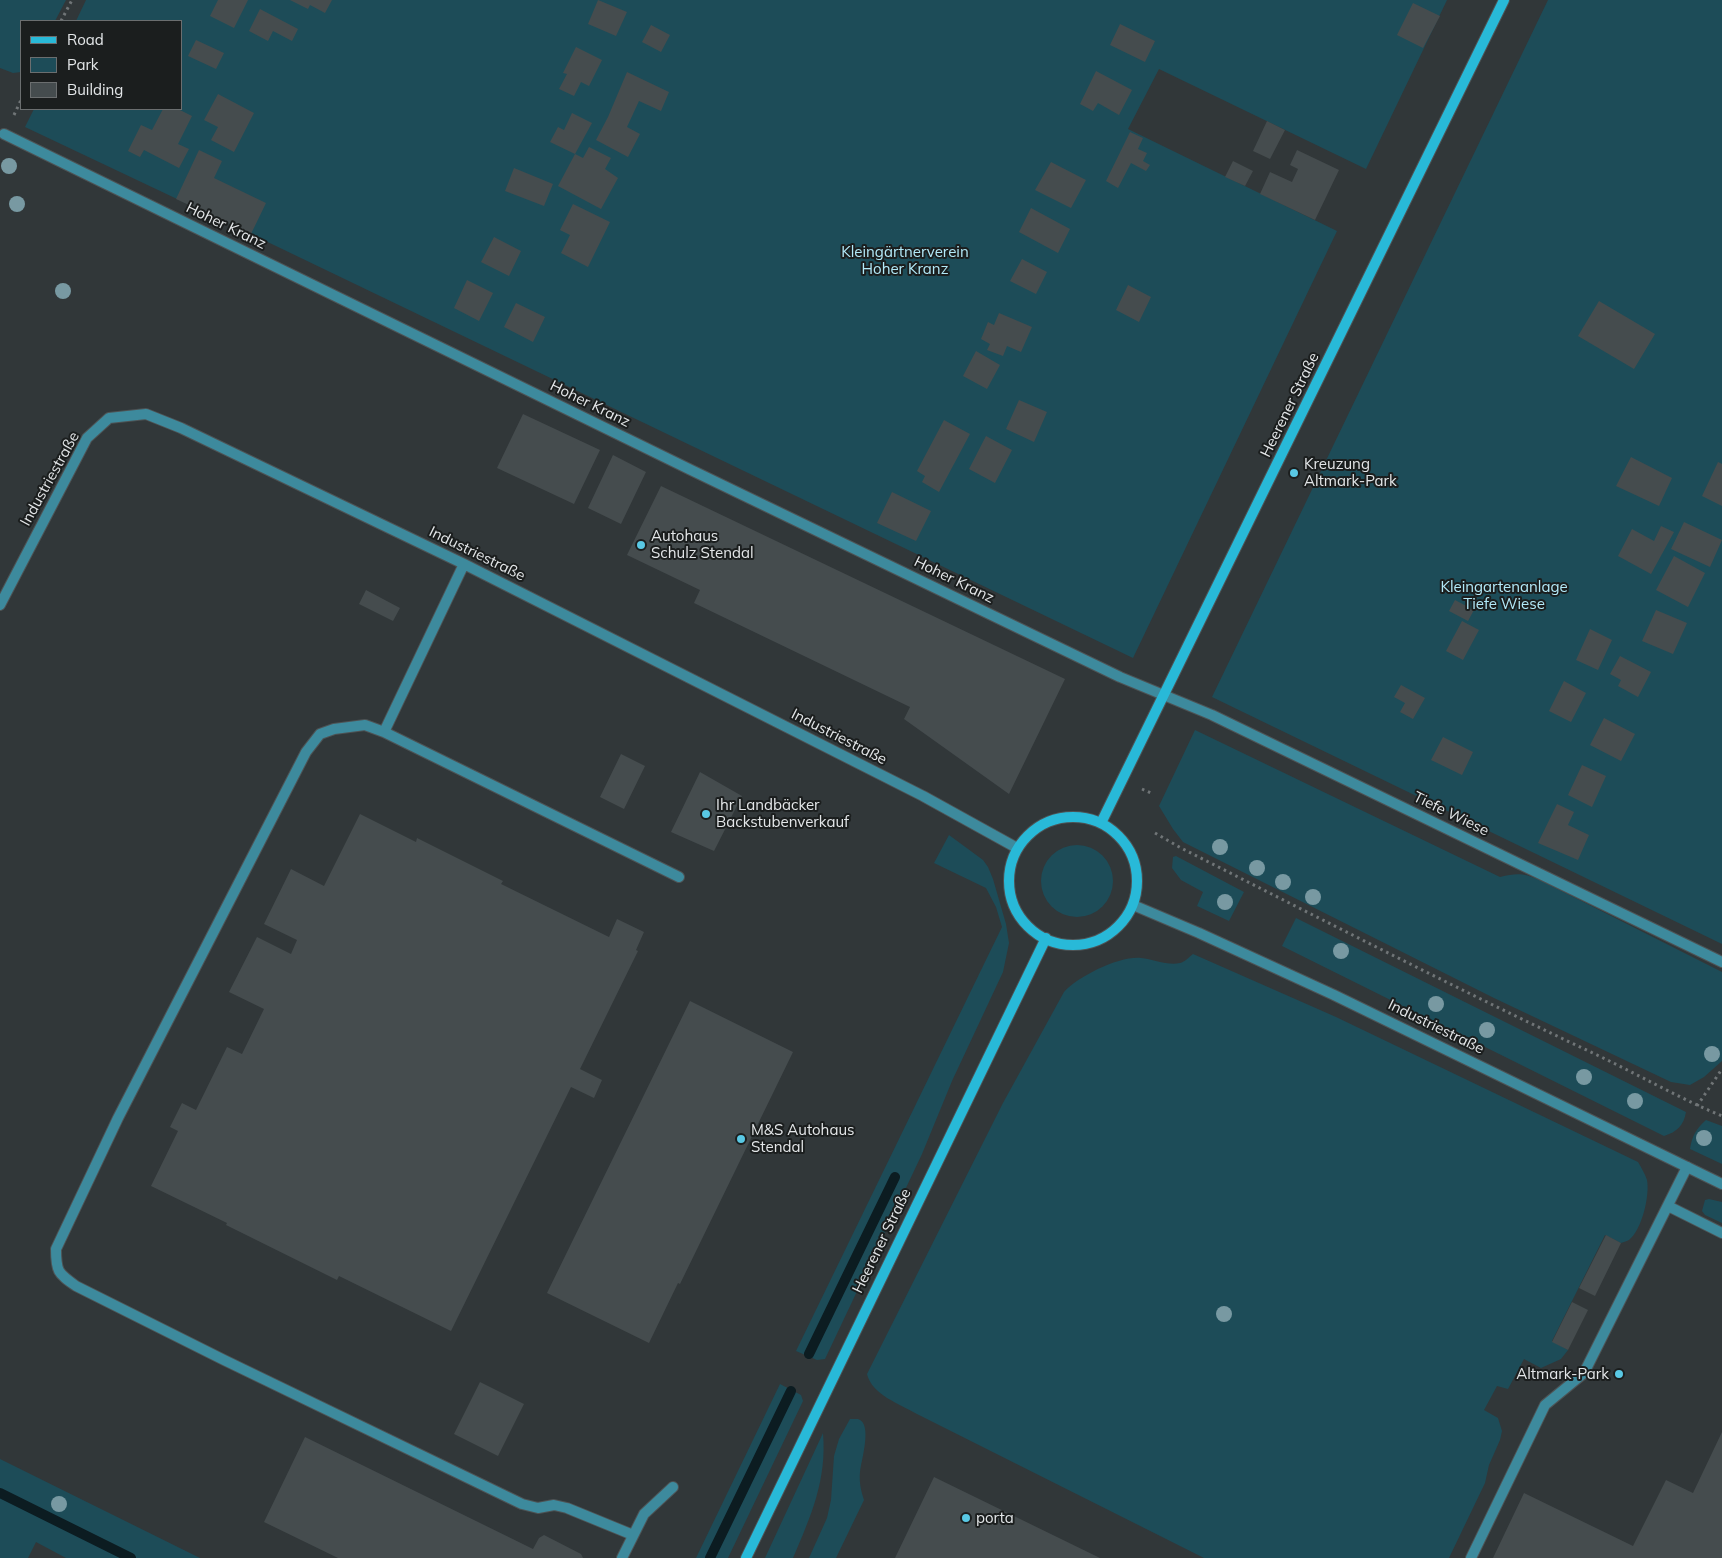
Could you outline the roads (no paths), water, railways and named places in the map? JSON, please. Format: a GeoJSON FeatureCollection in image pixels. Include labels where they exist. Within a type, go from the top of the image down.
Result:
{"type":"FeatureCollection","features":[{"type":"Feature","properties":{"kind":"main road","name":"Heerener Straße"},"geometry":{"type":"LineString","coordinates":[[1101,824],[1504,0]]}},
{"type":"Feature","properties":{"kind":"main road"},"geometry":{"type":"LineString","coordinates":[[1062,818],[1082,818],[1101,824],[1118,835],[1130,851],[1136,870],[1137,890],[1133,905],[1119,925],[1103,937],[1084,944],[1064,944],[1046,938],[1028,927],[1017,910],[1010,892],[1010,872],[1017,848],[1027,836],[1043,824],[1062,818]]}},
{"type":"Feature","properties":{"kind":"main road","name":"Heerener Straße"},"geometry":{"type":"LineString","coordinates":[[746,1558],[1046,938]]}},
{"type":"Feature","properties":{"kind":"street","name":"Hoher Kranz"},"geometry":{"type":"LineString","coordinates":[[4,134],[689,469],[1120,677],[1164,696]]}},
{"type":"Feature","properties":{"kind":"street","name":"Industriestraße"},"geometry":{"type":"LineString","coordinates":[[0,605],[87,438],[109,418],[146,414],[181,428],[464,564],[923,796],[1017,848]]}},
{"type":"Feature","properties":{"kind":"street"},"geometry":{"type":"LineString","coordinates":[[384,732],[464,564]]}},
{"type":"Feature","properties":{"kind":"street","name":"Tiefe Wiese"},"geometry":{"type":"LineString","coordinates":[[1164,696],[1212,715],[1722,962]]}},
{"type":"Feature","properties":{"kind":"street"},"geometry":{"type":"LineString","coordinates":[[633,1535],[567,1508],[554,1505],[538,1508],[513,1499],[224,1360],[76,1286],[60,1274],[56,1263],[56,1249],[118,1118],[306,752],[320,734],[334,729],[365,725],[384,732],[679,876]]}},
{"type":"Feature","properties":{"kind":"street","name":"Industriestraße"},"geometry":{"type":"LineString","coordinates":[[1133,905],[1200,933],[1334,994],[1722,1184]]}},
{"type":"Feature","properties":{"kind":"street"},"geometry":{"type":"LineString","coordinates":[[1470,1558],[1545,1405],[1584,1373],[1687,1167]]}},
{"type":"Feature","properties":{"kind":"street"},"geometry":{"type":"LineString","coordinates":[[1668,1206],[1722,1232]]}},
{"type":"Feature","properties":{"kind":"street"},"geometry":{"type":"LineString","coordinates":[[622,1558],[644,1514],[674,1487]]}},
{"type":"Feature","properties":{"kind":"waterway"},"geometry":{"type":"LineString","coordinates":[[809,1354],[895,1177]]}},
{"type":"Feature","properties":{"kind":"waterway"},"geometry":{"type":"LineString","coordinates":[[710,1558],[791,1391]]}},
{"type":"Feature","properties":{"kind":"waterway"},"geometry":{"type":"LineString","coordinates":[[0,1493],[131,1558]]}},
{"type":"Feature","properties":{"kind":"place","name":"Kreuzung Altmark-Park"},"geometry":{"type":"Point","coordinates":[1294,473]}},
{"type":"Feature","properties":{"kind":"place","name":"Autohaus Schulz Stendal"},"geometry":{"type":"Point","coordinates":[641,545]}},
{"type":"Feature","properties":{"kind":"place","name":"Ihr Landbäcker Backstubenverkauf"},"geometry":{"type":"Point","coordinates":[706,814]}},
{"type":"Feature","properties":{"kind":"place","name":"M&S Autohaus Stendal"},"geometry":{"type":"Point","coordinates":[741,1139]}},
{"type":"Feature","properties":{"kind":"place","name":"Altmark-Park"},"geometry":{"type":"Point","coordinates":[1619,1374]}},
{"type":"Feature","properties":{"kind":"place","name":"porta"},"geometry":{"type":"Point","coordinates":[966,1518]}},
{"type":"Feature","properties":{"kind":"park label","name":"Kleingärtnerverein Hoher Kranz"},"geometry":{"type":"Point","coordinates":[905,260]}},
{"type":"Feature","properties":{"kind":"park label","name":"Kleingartenanlage Tiefe Wiese"},"geometry":{"type":"Point","coordinates":[1504,596]}}]}
